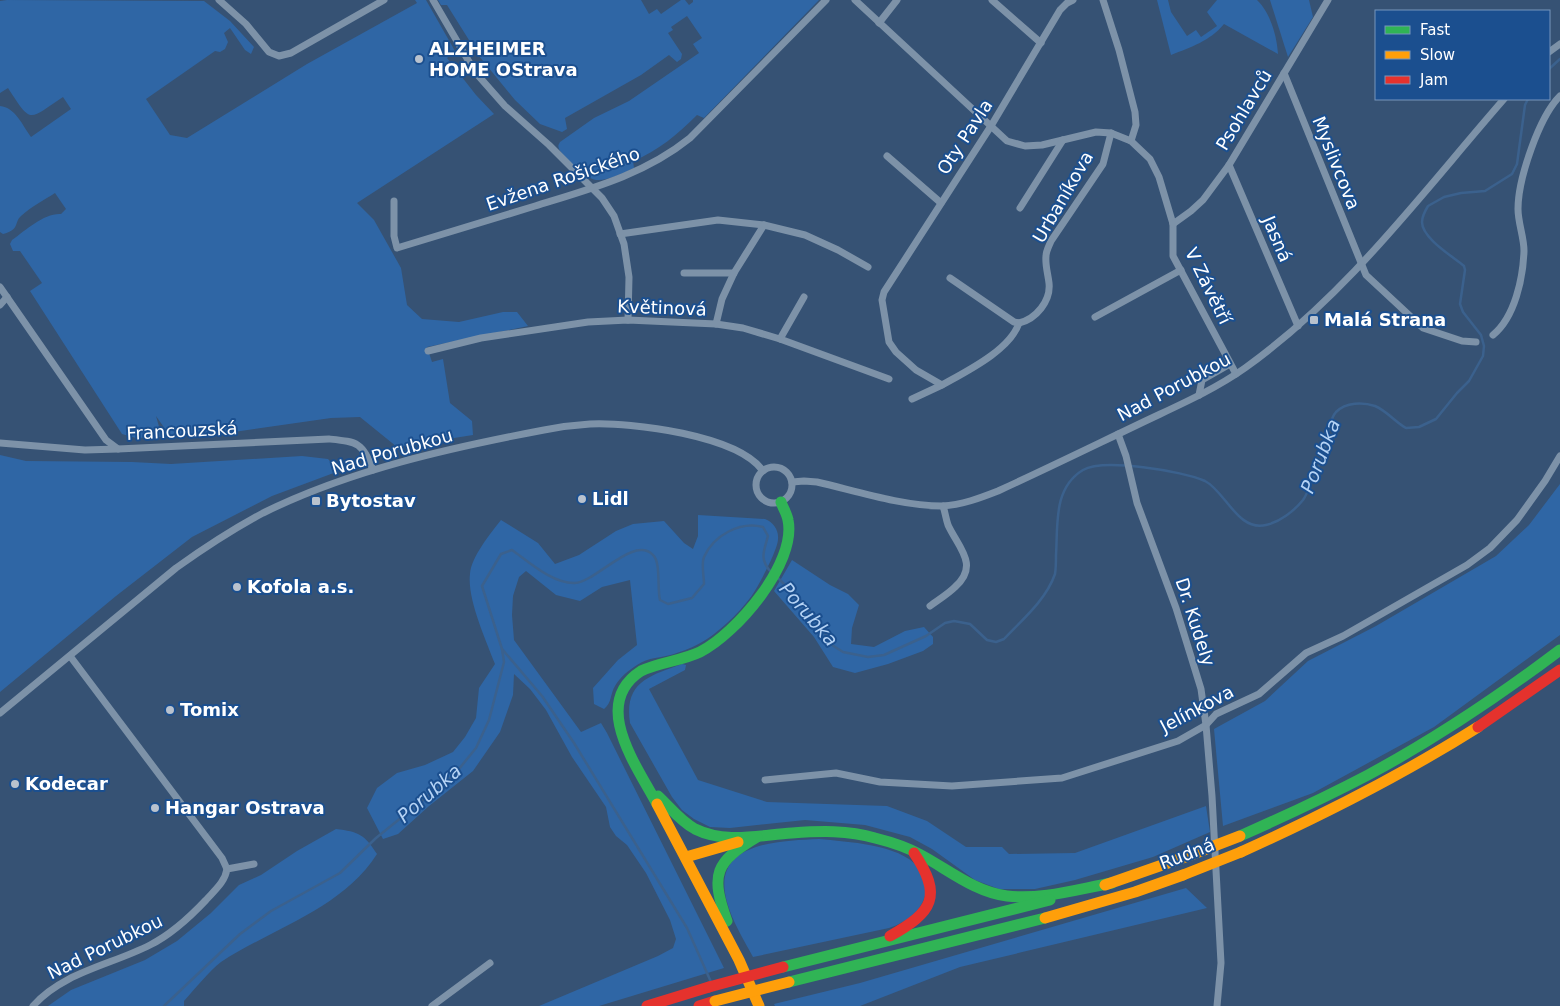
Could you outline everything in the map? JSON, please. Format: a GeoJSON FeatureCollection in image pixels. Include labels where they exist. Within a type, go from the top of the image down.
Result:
{"type":"FeatureCollection","features":[{"type":"Feature","properties":{"kind":"highway"},"geometry":{"type":"LineString","coordinates":[[759,1006],[739,960],[621,732],[618,701],[621,690],[640,671],[692,655],[713,643],[740,621],[765,588],[783,557],[788,544],[788,517],[781,502]]}},
{"type":"Feature","properties":{"kind":"highway","name":"Rudná"},"geometry":{"type":"LineString","coordinates":[[647,1006],[783,967],[987,917],[1112,883],[1240,836],[1317,801],[1400,758],[1476,711],[1560,650]]}},
{"type":"Feature","properties":{"kind":"highway","name":"Rudná"},"geometry":{"type":"LineString","coordinates":[[698,1006],[1061,914],[1148,888],[1184,875],[1322,816],[1408,771],[1486,723],[1560,670]]}},
{"type":"Feature","properties":{"kind":"highway"},"geometry":{"type":"LineString","coordinates":[[652,792],[682,820],[702,832],[721,837],[757,837]]}},
{"type":"Feature","properties":{"kind":"highway"},"geometry":{"type":"LineString","coordinates":[[686,857],[708,849],[757,837],[805,831],[843,833],[884,840],[935,863],[972,886],[994,894],[1030,896],[1112,883]]}},
{"type":"Feature","properties":{"kind":"highway"},"geometry":{"type":"LineString","coordinates":[[739,960],[718,898],[716,882],[720,868],[727,858],[757,837]]}},
{"type":"Feature","properties":{"kind":"highway"},"geometry":{"type":"LineString","coordinates":[[876,944],[916,921],[928,905],[931,892],[930,881],[926,869],[914,853]]}},
{"type":"Feature","properties":{"kind":"street"},"geometry":{"type":"LineString","coordinates":[[219,0],[246,24],[267,50],[279,56],[291,53],[384,0]]}},
{"type":"Feature","properties":{"kind":"street"},"geometry":{"type":"LineString","coordinates":[[433,0],[475,72],[505,106],[602,198],[614,216],[624,244],[629,277],[628,320]]}},
{"type":"Feature","properties":{"kind":"street","name":"Evžena Rošického"},"geometry":{"type":"LineString","coordinates":[[394,201],[394,236],[397,248],[617,180],[651,165],[676,149],[721,108],[826,0]]}},
{"type":"Feature","properties":{"kind":"street","name":"V Závětří"},"geometry":{"type":"LineString","coordinates":[[855,0],[1007,141],[1025,146],[1042,146],[1096,132],[1111,133],[1131,141],[1150,158],[1159,177],[1173,224],[1173,256],[1236,374]]}},
{"type":"Feature","properties":{"kind":"street"},"geometry":{"type":"LineString","coordinates":[[879,23],[897,0]]}},
{"type":"Feature","properties":{"kind":"street"},"geometry":{"type":"LineString","coordinates":[[992,0],[1041,43]]}},
{"type":"Feature","properties":{"kind":"street","name":"Oty Pavla"},"geometry":{"type":"LineString","coordinates":[[942,385],[916,370],[896,352],[889,342],[882,300],[884,292],[991,126],[1060,10],[1073,0]]}},
{"type":"Feature","properties":{"kind":"street"},"geometry":{"type":"LineString","coordinates":[[1103,0],[1119,50],[1135,112],[1136,125],[1131,141]]}},
{"type":"Feature","properties":{"kind":"street","name":"Psohlavců"},"geometry":{"type":"LineString","coordinates":[[1173,224],[1203,200],[1229,165],[1328,0]]}},
{"type":"Feature","properties":{"kind":"street","name":"Myslivcova"},"geometry":{"type":"LineString","coordinates":[[1284,74],[1366,275],[1423,328],[1462,341],[1476,342]]}},
{"type":"Feature","properties":{"kind":"street"},"geometry":{"type":"LineString","coordinates":[[1493,335],[1502,328],[1516,298],[1524,249],[1518,208],[1526,167],[1547,113],[1560,96]]}},
{"type":"Feature","properties":{"kind":"street","name":"Nad Porubkou"},"geometry":{"type":"LineString","coordinates":[[792,482],[817,482],[899,501],[943,506],[975,500],[998,491],[1199,396],[1236,374],[1298,326],[1361,264],[1503,100]]}},
{"type":"Feature","properties":{"kind":"street","name":"Urbaníkova"},"geometry":{"type":"LineString","coordinates":[[912,399],[974,367],[1008,341],[1016,332],[1019,322],[1026,321],[1038,312],[1048,299],[1050,285],[1046,254],[1051,241],[1103,164],[1111,133]]}},
{"type":"Feature","properties":{"kind":"street"},"geometry":{"type":"LineString","coordinates":[[1020,208],[1062,140]]}},
{"type":"Feature","properties":{"kind":"street"},"geometry":{"type":"LineString","coordinates":[[887,156],[941,203]]}},
{"type":"Feature","properties":{"kind":"street","name":"Jasná"},"geometry":{"type":"LineString","coordinates":[[1229,165],[1298,326]]}},
{"type":"Feature","properties":{"kind":"street"},"geometry":{"type":"LineString","coordinates":[[620,234],[718,220],[764,224],[804,235],[838,250],[868,267]]}},
{"type":"Feature","properties":{"kind":"street"},"geometry":{"type":"LineString","coordinates":[[716,324],[722,299],[734,272],[764,224]]}},
{"type":"Feature","properties":{"kind":"street"},"geometry":{"type":"LineString","coordinates":[[1095,317],[1181,270]]}},
{"type":"Feature","properties":{"kind":"street"},"geometry":{"type":"LineString","coordinates":[[684,274],[734,272]]}},
{"type":"Feature","properties":{"kind":"street"},"geometry":{"type":"LineString","coordinates":[[950,278],[1014,322],[1019,322]]}},
{"type":"Feature","properties":{"kind":"street","name":"Francouzská"},"geometry":{"type":"LineString","coordinates":[[0,287],[106,440],[118,449],[329,439],[356,443],[366,452],[372,470]]}},
{"type":"Feature","properties":{"kind":"street"},"geometry":{"type":"LineString","coordinates":[[780,339],[804,296]]}},
{"type":"Feature","properties":{"kind":"street"},"geometry":{"type":"LineString","coordinates":[[0,305],[7,297]]}},
{"type":"Feature","properties":{"kind":"street","name":"Květinová"},"geometry":{"type":"LineString","coordinates":[[428,351],[481,338],[588,322],[628,320],[716,324],[742,328],[780,339],[889,380]]}},
{"type":"Feature","properties":{"kind":"street"},"geometry":{"type":"LineString","coordinates":[[1199,396],[1202,380],[1230,364]]}},
{"type":"Feature","properties":{"kind":"street","name":"Nad Porubkou"},"geometry":{"type":"LineString","coordinates":[[0,713],[176,568],[235,529],[294,499],[372,470],[544,430],[571,425],[609,424],[658,428],[712,442],[736,450],[751,458],[763,471]]}},
{"type":"Feature","properties":{"kind":"street","name":"Dr. Kudely"},"geometry":{"type":"LineString","coordinates":[[1118,434],[1126,456],[1137,503],[1176,608],[1201,689],[1206,725],[1221,963],[1217,1006]]}},
{"type":"Feature","properties":{"kind":"street"},"geometry":{"type":"LineString","coordinates":[[0,443],[75,450],[118,449]]}},
{"type":"Feature","properties":{"kind":"street","name":"Jelínkova"},"geometry":{"type":"LineString","coordinates":[[765,780],[836,773],[880,782],[952,786],[1062,778],[1178,741],[1206,725],[1216,714],[1259,694],[1306,653],[1344,636],[1467,565],[1490,548],[1517,520],[1560,456]]}},
{"type":"Feature","properties":{"kind":"street"},"geometry":{"type":"LineString","coordinates":[[773,467],[787,473],[792,482],[791,492],[785,500],[771,504],[759,496],[756,484],[758,476],[763,471],[773,467]]}},
{"type":"Feature","properties":{"kind":"street"},"geometry":{"type":"LineString","coordinates":[[930,606],[956,587],[964,576],[968,564],[965,554],[949,525],[943,506]]}},
{"type":"Feature","properties":{"kind":"street"},"geometry":{"type":"LineString","coordinates":[[70,656],[222,858],[227,869],[254,864]]}},
{"type":"Feature","properties":{"kind":"street","name":"Nad Porubkou"},"geometry":{"type":"LineString","coordinates":[[33,1006],[48,992],[73,977],[144,948],[169,934],[192,914],[220,884],[227,869]]}},
{"type":"Feature","properties":{"kind":"street"},"geometry":{"type":"LineString","coordinates":[[432,1006],[490,963]]}},
{"type":"Feature","properties":{"kind":"shaded area"},"geometry":{"type":"Polygon","coordinates":[[[415,0],[426,0],[455,51],[447,58],[476,95],[494,114],[357,203],[374,220],[401,268],[407,305],[422,319],[459,322],[503,312],[517,312],[528,326],[427,347],[432,362],[443,359],[450,403],[472,421],[473,435],[397,447],[360,417],[331,418],[227,433],[170,436],[156,416],[162,437],[136,438],[122,434],[30,291],[42,283],[20,251],[13,251],[10,244],[12,240],[35,223],[48,216],[61,214],[66,209],[55,193],[21,216],[12,230],[3,234],[0,232],[0,106],[14,113],[31,137],[71,109],[63,97],[37,114],[31,115],[22,108],[8,88],[0,93],[0,1],[204,1],[230,21],[254,47],[251,54],[245,50],[230,28],[224,33],[228,42],[225,49],[220,52],[215,51],[146,99],[170,135],[187,138],[307,64],[417,3],[415,0]]]}},
{"type":"Feature","properties":{"kind":"shaded area"},"geometry":{"type":"Polygon","coordinates":[[[438,0],[641,0],[649,14],[657,9],[661,14],[681,0],[685,0],[689,5],[693,0],[819,0],[704,118],[697,115],[667,141],[633,161],[634,168],[610,178],[596,180],[581,172],[565,157],[558,146],[560,142],[594,118],[629,101],[699,53],[693,44],[702,38],[687,16],[671,27],[673,30],[668,33],[682,54],[681,59],[677,62],[669,55],[641,75],[565,118],[567,129],[562,132],[540,124],[515,100],[479,56],[447,5],[441,5],[438,0]]]}},
{"type":"Feature","properties":{"kind":"shaded area"},"geometry":{"type":"Polygon","coordinates":[[[1157,0],[1168,0],[1171,12],[1187,36],[1196,30],[1201,37],[1217,26],[1207,12],[1217,0],[1257,0],[1266,11],[1272,25],[1278,54],[1224,24],[1213,35],[1171,55],[1157,0]]]}},
{"type":"Feature","properties":{"kind":"shaded area"},"geometry":{"type":"Polygon","coordinates":[[[1270,0],[1309,0],[1313,17],[1288,57],[1270,0]]]}},
{"type":"Feature","properties":{"kind":"shaded area"},"geometry":{"type":"Polygon","coordinates":[[[0,455],[26,461],[171,464],[302,456],[328,459],[339,471],[272,496],[192,537],[116,596],[0,692],[0,455]]]}},
{"type":"Feature","properties":{"kind":"shaded area"},"geometry":{"type":"Polygon","coordinates":[[[1560,484],[1560,635],[1434,727],[1313,793],[1223,826],[1214,729],[1265,701],[1308,661],[1376,626],[1496,556],[1529,525],[1560,484]]]}},
{"type":"Feature","properties":{"kind":"shaded area"},"geometry":{"type":"Polygon","coordinates":[[[698,515],[765,519],[771,522],[775,527],[778,539],[775,552],[767,569],[750,598],[721,628],[692,647],[674,654],[641,662],[625,674],[617,683],[604,709],[594,704],[593,688],[618,660],[637,645],[630,580],[602,587],[580,601],[556,595],[526,571],[519,577],[513,596],[512,615],[514,640],[581,732],[601,723],[724,968],[599,1006],[539,1006],[658,956],[673,948],[676,939],[670,920],[646,873],[627,845],[616,836],[610,827],[606,807],[572,757],[546,710],[530,689],[514,674],[513,695],[500,732],[473,771],[429,806],[398,834],[383,839],[367,808],[377,788],[397,773],[425,765],[453,752],[465,737],[476,718],[479,688],[495,664],[474,607],[471,595],[470,574],[471,567],[478,553],[501,520],[538,543],[555,564],[579,555],[616,531],[633,524],[664,521],[684,543],[693,549],[698,536],[698,515]]]}},
{"type":"Feature","properties":{"kind":"shaded area"},"geometry":{"type":"Polygon","coordinates":[[[792,560],[830,585],[848,594],[859,605],[852,628],[851,644],[874,647],[905,631],[924,627],[933,637],[933,644],[923,651],[888,664],[855,673],[833,667],[814,637],[774,591],[792,560]]]}},
{"type":"Feature","properties":{"kind":"shaded area"},"geometry":{"type":"Polygon","coordinates":[[[682,664],[686,665],[685,670],[649,689],[698,780],[767,802],[887,806],[927,821],[966,847],[1002,847],[1009,854],[1075,853],[1206,806],[1210,832],[1153,857],[1075,880],[1035,889],[999,889],[975,880],[932,849],[910,837],[865,825],[805,820],[730,828],[710,827],[682,810],[672,797],[630,723],[629,709],[635,689],[649,677],[682,664]]]}},
{"type":"Feature","properties":{"kind":"shaded area"},"geometry":{"type":"Polygon","coordinates":[[[336,829],[360,835],[377,854],[362,873],[326,903],[221,962],[184,1001],[184,1006],[48,1006],[71,990],[145,960],[177,941],[211,913],[239,885],[261,875],[297,851],[336,829]]]}},
{"type":"Feature","properties":{"kind":"shaded area"},"geometry":{"type":"Polygon","coordinates":[[[819,839],[858,843],[886,849],[909,859],[918,867],[925,882],[926,892],[923,902],[911,916],[889,928],[753,957],[735,923],[727,902],[724,882],[728,867],[738,856],[767,844],[819,839]]]}},
{"type":"Feature","properties":{"kind":"shaded area"},"geometry":{"type":"Polygon","coordinates":[[[1186,888],[1207,908],[960,967],[860,1006],[775,1006],[774,1004],[860,983],[1186,888]]]}},
{"type":"Feature","properties":{"kind":"waterway","name":"Porubka"},"geometry":{"type":"LineString","coordinates":[[1550,68],[1560,59]]}},
{"type":"Feature","properties":{"kind":"waterway","name":"Porubka"},"geometry":{"type":"LineString","coordinates":[[777,577],[801,601],[820,625],[832,645],[843,652],[868,657],[884,655],[926,636],[945,623],[954,621],[970,624],[987,640],[996,642],[1004,639],[1033,609],[1051,583],[1055,574],[1059,508],[1062,497],[1066,487],[1083,470],[1107,465],[1143,467],[1179,473],[1205,481],[1219,493],[1240,517],[1256,526],[1271,524],[1286,516],[1303,500],[1322,458],[1333,416],[1340,409],[1355,404],[1375,406],[1406,428],[1419,427],[1436,419],[1469,381],[1483,356],[1484,346],[1481,335],[1463,312],[1460,304],[1464,266],[1432,240],[1423,228],[1422,222],[1428,206],[1444,197],[1485,191],[1512,174],[1517,164],[1525,105],[1528,100]]}},
{"type":"Feature","properties":{"kind":"waterway","name":"Porubka"},"geometry":{"type":"LineString","coordinates":[[164,1006],[240,934],[271,911],[340,873],[376,838],[454,775],[476,748],[489,720],[504,662],[502,649],[482,586],[501,554],[512,550],[550,576],[558,580],[575,583],[584,581],[626,555],[645,550],[655,558],[658,569],[660,600],[668,604],[692,598],[704,584],[703,560],[714,542],[737,528],[754,526],[763,527],[768,536],[764,559],[771,572]]}},
{"type":"Feature","properties":{"kind":"waterway"},"geometry":{"type":"LineString","coordinates":[[502,649],[542,696],[574,743],[687,928],[711,982]]}},
{"type":"Feature","properties":{"kind":"traffic: fast"},"geometry":{"type":"LineString","coordinates":[[657,804],[622,736],[618,718],[619,700],[626,685],[641,671],[700,652],[730,630],[746,614],[774,576],[783,556],[788,537],[788,520],[781,502]]}},
{"type":"Feature","properties":{"kind":"traffic: fast"},"geometry":{"type":"LineString","coordinates":[[1240,836],[1320,799],[1418,747],[1514,684],[1560,650]]}},
{"type":"Feature","properties":{"kind":"traffic: fast"},"geometry":{"type":"LineString","coordinates":[[658,796],[685,822],[706,834],[743,837],[792,833],[844,832],[865,835],[910,850],[963,880],[995,894],[1020,897],[1047,895],[1112,883]]}},
{"type":"Feature","properties":{"kind":"traffic: fast"},"geometry":{"type":"LineString","coordinates":[[727,921],[719,892],[718,880],[720,871],[732,854],[757,837]]}},
{"type":"Feature","properties":{"kind":"traffic: fast"},"geometry":{"type":"LineString","coordinates":[[783,967],[1050,900]]}},
{"type":"Feature","properties":{"kind":"traffic: fast"},"geometry":{"type":"LineString","coordinates":[[789,982],[1045,918]]}},
{"type":"Feature","properties":{"kind":"traffic: slow"},"geometry":{"type":"LineString","coordinates":[[1241,852],[1362,794],[1478,727]]}},
{"type":"Feature","properties":{"kind":"traffic: slow"},"geometry":{"type":"LineString","coordinates":[[657,804],[739,960],[759,1006]]}},
{"type":"Feature","properties":{"kind":"traffic: slow"},"geometry":{"type":"LineString","coordinates":[[1188,856],[1240,836]]}},
{"type":"Feature","properties":{"kind":"traffic: slow"},"geometry":{"type":"LineString","coordinates":[[686,857],[738,842]]}},
{"type":"Feature","properties":{"kind":"traffic: slow"},"geometry":{"type":"LineString","coordinates":[[1183,875],[1241,852]]}},
{"type":"Feature","properties":{"kind":"traffic: slow"},"geometry":{"type":"LineString","coordinates":[[1105,885],[1188,856]]}},
{"type":"Feature","properties":{"kind":"traffic: slow"},"geometry":{"type":"LineString","coordinates":[[1045,918],[1135,892],[1183,875]]}},
{"type":"Feature","properties":{"kind":"traffic: slow"},"geometry":{"type":"LineString","coordinates":[[715,1001],[789,982]]}},
{"type":"Feature","properties":{"kind":"traffic: jam"},"geometry":{"type":"LineString","coordinates":[[1478,727],[1560,670]]}},
{"type":"Feature","properties":{"kind":"traffic: jam"},"geometry":{"type":"LineString","coordinates":[[890,936],[916,919],[929,902],[929,881],[914,853]]}},
{"type":"Feature","properties":{"kind":"traffic: jam"},"geometry":{"type":"LineString","coordinates":[[709,987],[783,967]]}},
{"type":"Feature","properties":{"kind":"traffic: jam"},"geometry":{"type":"LineString","coordinates":[[647,1006],[709,987]]}},
{"type":"Feature","properties":{"kind":"traffic: jam"},"geometry":{"type":"LineString","coordinates":[[699,1006],[715,1001]]}},
{"type":"Feature","properties":{"kind":"place","name":"ALZHEIMER HOME OStrava"},"geometry":{"type":"Point","coordinates":[419,59]}},
{"type":"Feature","properties":{"kind":"place","name":"Malá Strana"},"geometry":{"type":"Point","coordinates":[1314,320]}},
{"type":"Feature","properties":{"kind":"place","name":"Lidl"},"geometry":{"type":"Point","coordinates":[582,499]}},
{"type":"Feature","properties":{"kind":"place","name":"Bytostav"},"geometry":{"type":"Point","coordinates":[316,501]}},
{"type":"Feature","properties":{"kind":"place","name":"Kofola a.s."},"geometry":{"type":"Point","coordinates":[237,587]}},
{"type":"Feature","properties":{"kind":"place","name":"Tomix"},"geometry":{"type":"Point","coordinates":[170,710]}},
{"type":"Feature","properties":{"kind":"place","name":"Kodecar"},"geometry":{"type":"Point","coordinates":[15,784]}},
{"type":"Feature","properties":{"kind":"place","name":"Hangar Ostrava"},"geometry":{"type":"Point","coordinates":[155,808]}}]}
